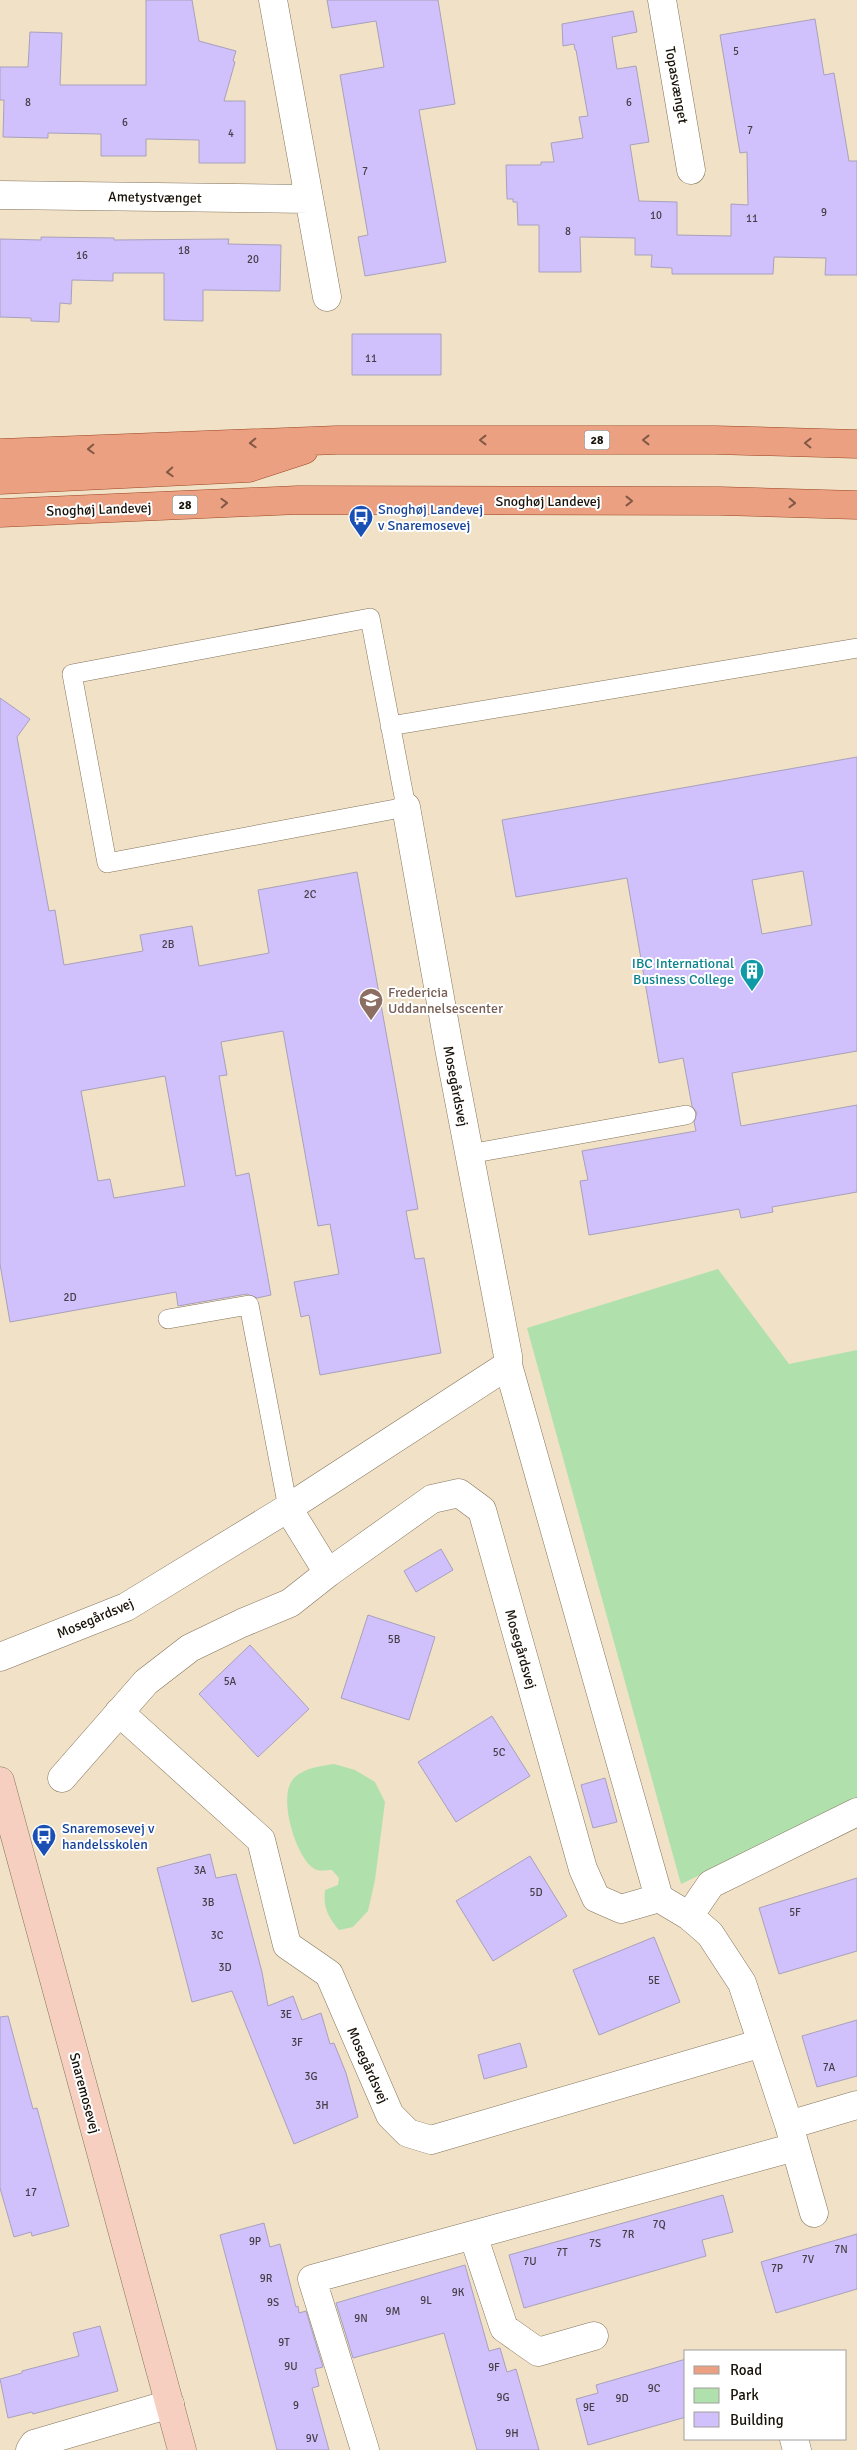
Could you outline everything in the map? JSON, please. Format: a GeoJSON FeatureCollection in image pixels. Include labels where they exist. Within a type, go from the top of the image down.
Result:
{"type":"FeatureCollection","features":[{"type":"Feature","properties":{"kind":"main road","name":"28"},"geometry":{"type":"LineString","coordinates":[[0,453],[337,440],[715,440],[857,444]]}},
{"type":"Feature","properties":{"kind":"main road"},"geometry":{"type":"LineString","coordinates":[[0,480],[249,468],[337,440]]}},
{"type":"Feature","properties":{"kind":"main road","name":"Snoghøj Landevej"},"geometry":{"type":"LineString","coordinates":[[0,513],[298,500],[710,501],[857,505]]}},
{"type":"Feature","properties":{"kind":"street"},"geometry":{"type":"LineString","coordinates":[[273,0],[327,297]]}},
{"type":"Feature","properties":{"kind":"street","name":"Topasvænget"},"geometry":{"type":"LineString","coordinates":[[662,0],[691,170]]}},
{"type":"Feature","properties":{"kind":"street","name":"Ametystvænget"},"geometry":{"type":"LineString","coordinates":[[0,195],[309,199]]}},
{"type":"Feature","properties":{"kind":"street","name":"Mosegårdsvej"},"geometry":{"type":"LineString","coordinates":[[62,1778],[146,1682],[190,1648],[290,1603],[328,1573],[432,1499],[459,1493],[482,1510],[586,1876],[596,1898],[620,1909],[659,1898],[508,1365],[508,1356],[406,807]]}},
{"type":"Feature","properties":{"kind":"street","name":"Mosegårdsvej"},"geometry":{"type":"LineString","coordinates":[[0,1656],[126,1607],[288,1508],[508,1365]]}},
{"type":"Feature","properties":{"kind":"street"},"geometry":{"type":"LineString","coordinates":[[288,1508],[328,1573]]}},
{"type":"Feature","properties":{"kind":"street","name":"Mosegårdsvej"},"geometry":{"type":"LineString","coordinates":[[120,1712],[261,1840],[286,1945],[328,1974],[390,2115],[408,2133],[431,2140],[762,2043]]}},
{"type":"Feature","properties":{"kind":"street","name":"Snaremosevej"},"geometry":{"type":"LineString","coordinates":[[0,1781],[182,2450]]}},
{"type":"Feature","properties":{"kind":"street"},"geometry":{"type":"LineString","coordinates":[[689,1916],[711,1884],[857,1812]]}},
{"type":"Feature","properties":{"kind":"street"},"geometry":{"type":"LineString","coordinates":[[659,1898],[689,1916],[710,1934],[742,1982],[792,2136],[814,2213]]}},
{"type":"Feature","properties":{"kind":"street"},"geometry":{"type":"LineString","coordinates":[[364,2450],[312,2279],[473,2235],[792,2136],[857,2105]]}},
{"type":"Feature","properties":{"kind":"street"},"geometry":{"type":"LineString","coordinates":[[473,2235],[504,2328],[538,2352],[594,2336]]}},
{"type":"Feature","properties":{"kind":"street"},"geometry":{"type":"LineString","coordinates":[[30,2450],[34,2444],[170,2404]]}},
{"type":"Feature","properties":{"kind":"lane"},"geometry":{"type":"LineString","coordinates":[[370,618],[406,807],[107,863],[72,674],[370,618]]}},
{"type":"Feature","properties":{"kind":"lane"},"geometry":{"type":"LineString","coordinates":[[390,726],[857,648]]}},
{"type":"Feature","properties":{"kind":"lane"},"geometry":{"type":"LineString","coordinates":[[469,1154],[686,1115]]}},
{"type":"Feature","properties":{"kind":"lane"},"geometry":{"type":"LineString","coordinates":[[168,1319],[249,1305],[288,1508]]}},
{"type":"Feature","properties":{"kind":"green space"},"geometry":{"type":"Polygon","coordinates":[[[718,1269],[789,1364],[857,1350],[857,1800],[681,1884],[527,1328],[718,1269]]]}},
{"type":"Feature","properties":{"kind":"green space"},"geometry":{"type":"Polygon","coordinates":[[[334,1764],[355,1770],[375,1782],[385,1802],[375,1880],[368,1911],[353,1927],[339,1930],[327,1911],[325,1890],[338,1885],[339,1878],[332,1870],[315,1869],[306,1861],[300,1851],[290,1824],[287,1797],[289,1786],[294,1778],[302,1772],[334,1764]]]}},
{"type":"Feature","properties":{"kind":"building"},"geometry":{"type":"Polygon","coordinates":[[[146,0],[192,0],[199,41],[236,51],[233,61],[235,62],[224,101],[245,101],[245,163],[199,163],[199,140],[146,139],[146,156],[101,156],[101,134],[48,133],[48,138],[3,137],[4,100],[0,100],[0,67],[28,67],[30,32],[62,33],[60,85],[146,85],[146,0]]]}},
{"type":"Feature","properties":{"kind":"building"},"geometry":{"type":"Polygon","coordinates":[[[327,0],[438,0],[455,104],[419,110],[446,262],[365,276],[358,237],[368,235],[340,75],[384,67],[376,21],[332,28],[327,0]]]}},
{"type":"Feature","properties":{"kind":"building"},"geometry":{"type":"Polygon","coordinates":[[[633,11],[637,32],[612,37],[617,69],[636,66],[649,142],[630,145],[639,201],[677,202],[677,235],[731,236],[731,204],[748,205],[747,152],[740,153],[720,35],[815,19],[824,75],[834,73],[849,161],[857,161],[857,275],[825,275],[826,258],[774,257],[773,274],[672,274],[672,268],[651,267],[652,255],[635,255],[635,238],[580,237],[581,272],[539,272],[539,225],[518,225],[517,202],[513,202],[513,199],[507,199],[506,165],[541,165],[541,162],[554,162],[551,143],[583,138],[579,117],[588,116],[576,50],[574,44],[563,46],[562,24],[633,11]]]}},
{"type":"Feature","properties":{"kind":"building"},"geometry":{"type":"Polygon","coordinates":[[[41,237],[114,238],[114,240],[229,239],[228,244],[281,245],[280,291],[203,290],[203,321],[164,320],[164,273],[113,273],[113,281],[72,280],[71,304],[60,303],[59,322],[31,321],[31,318],[0,317],[0,239],[41,240],[41,237]]]}},
{"type":"Feature","properties":{"kind":"building"},"geometry":{"type":"Polygon","coordinates":[[[352,334],[441,334],[441,375],[352,375],[352,334]]]}},
{"type":"Feature","properties":{"kind":"building"},"geometry":{"type":"Polygon","coordinates":[[[0,698],[30,719],[17,737],[49,911],[55,910],[64,965],[143,951],[140,935],[192,926],[199,966],[269,953],[258,890],[357,872],[418,1209],[406,1211],[415,1259],[424,1258],[441,1353],[320,1375],[309,1315],[301,1317],[294,1282],[339,1274],[330,1224],[318,1226],[283,1031],[221,1042],[227,1075],[219,1076],[236,1176],[249,1173],[271,1295],[257,1298],[247,1294],[178,1306],[176,1292],[10,1322],[0,1264],[0,698]],[[165,1076],[81,1091],[98,1181],[110,1179],[114,1198],[185,1186],[165,1076]]]}},
{"type":"Feature","properties":{"kind":"building","name":"IBC International Business College"},"geometry":{"type":"Polygon","coordinates":[[[857,757],[857,1051],[732,1073],[741,1126],[857,1105],[857,1192],[772,1207],[773,1212],[741,1218],[739,1209],[589,1235],[580,1181],[588,1180],[582,1151],[696,1131],[694,1122],[697,1113],[692,1106],[683,1058],[659,1063],[627,878],[516,897],[502,820],[857,757]],[[803,871],[752,880],[762,934],[812,925],[803,871]]]}},
{"type":"Feature","properties":{"kind":"building"},"geometry":{"type":"Polygon","coordinates":[[[441,1549],[453,1570],[416,1592],[404,1571],[441,1549]]]}},
{"type":"Feature","properties":{"kind":"building"},"geometry":{"type":"Polygon","coordinates":[[[368,1615],[435,1637],[409,1720],[341,1698],[368,1615]]]}},
{"type":"Feature","properties":{"kind":"building"},"geometry":{"type":"Polygon","coordinates":[[[250,1645],[309,1709],[258,1757],[199,1694],[250,1645]]]}},
{"type":"Feature","properties":{"kind":"building"},"geometry":{"type":"Polygon","coordinates":[[[492,1716],[530,1776],[456,1822],[418,1762],[492,1716]]]}},
{"type":"Feature","properties":{"kind":"building"},"geometry":{"type":"Polygon","coordinates":[[[605,1778],[617,1822],[593,1828],[581,1785],[605,1778]]]}},
{"type":"Feature","properties":{"kind":"building"},"geometry":{"type":"Polygon","coordinates":[[[210,1854],[216,1878],[236,1874],[262,1972],[268,2006],[293,1996],[302,2020],[321,2013],[330,2044],[334,2043],[346,2073],[358,2117],[294,2144],[232,1991],[192,2002],[157,1868],[210,1854]]]}},
{"type":"Feature","properties":{"kind":"building"},"geometry":{"type":"Polygon","coordinates":[[[530,1856],[567,1916],[493,1961],[456,1901],[530,1856]]]}},
{"type":"Feature","properties":{"kind":"building"},"geometry":{"type":"Polygon","coordinates":[[[857,1878],[857,1951],[779,1974],[759,1908],[857,1878]]]}},
{"type":"Feature","properties":{"kind":"building"},"geometry":{"type":"Polygon","coordinates":[[[654,1937],[680,2002],[599,2035],[573,1970],[654,1937]]]}},
{"type":"Feature","properties":{"kind":"building"},"geometry":{"type":"Polygon","coordinates":[[[8,2016],[33,2109],[37,2108],[69,2226],[32,2236],[31,2232],[14,2237],[0,2188],[0,2017],[8,2016]]]}},
{"type":"Feature","properties":{"kind":"building"},"geometry":{"type":"Polygon","coordinates":[[[857,2020],[857,2076],[817,2087],[802,2036],[857,2020]]]}},
{"type":"Feature","properties":{"kind":"building"},"geometry":{"type":"Polygon","coordinates":[[[520,2043],[527,2067],[484,2079],[478,2055],[520,2043]]]}},
{"type":"Feature","properties":{"kind":"building"},"geometry":{"type":"Polygon","coordinates":[[[723,2195],[733,2232],[702,2240],[706,2256],[524,2308],[509,2255],[723,2195]]]}},
{"type":"Feature","properties":{"kind":"building"},"geometry":{"type":"Polygon","coordinates":[[[264,2223],[270,2247],[280,2244],[296,2307],[298,2306],[299,2313],[306,2311],[323,2367],[315,2369],[319,2386],[312,2388],[329,2450],[277,2450],[220,2235],[264,2223]]]}},
{"type":"Feature","properties":{"kind":"building"},"geometry":{"type":"Polygon","coordinates":[[[857,2234],[857,2289],[776,2313],[761,2262],[857,2234]]]}},
{"type":"Feature","properties":{"kind":"building"},"geometry":{"type":"Polygon","coordinates":[[[465,2265],[489,2351],[500,2348],[507,2372],[516,2369],[539,2450],[477,2450],[444,2333],[353,2358],[336,2303],[465,2265]]]}},
{"type":"Feature","properties":{"kind":"building"},"geometry":{"type":"Polygon","coordinates":[[[100,2326],[118,2391],[33,2414],[32,2412],[8,2418],[0,2379],[22,2373],[22,2371],[79,2356],[73,2333],[100,2326]]]}},
{"type":"Feature","properties":{"kind":"building"},"geometry":{"type":"Polygon","coordinates":[[[684,2360],[684,2418],[588,2445],[576,2399],[598,2393],[596,2385],[684,2360]]]}},
{"type":"Feature","properties":{"kind":"place","name":"Snoghøj Landevej v Snaremosevej"},"geometry":{"type":"Point","coordinates":[361,538]}},
{"type":"Feature","properties":{"kind":"place","name":"IBC International Business College"},"geometry":{"type":"Point","coordinates":[752,992]}},
{"type":"Feature","properties":{"kind":"place","name":"Fredericia Uddannelsescenter"},"geometry":{"type":"Point","coordinates":[371,1021]}},
{"type":"Feature","properties":{"kind":"place","name":"Snaremosevej v handelsskolen"},"geometry":{"type":"Point","coordinates":[44,1857]}}]}
